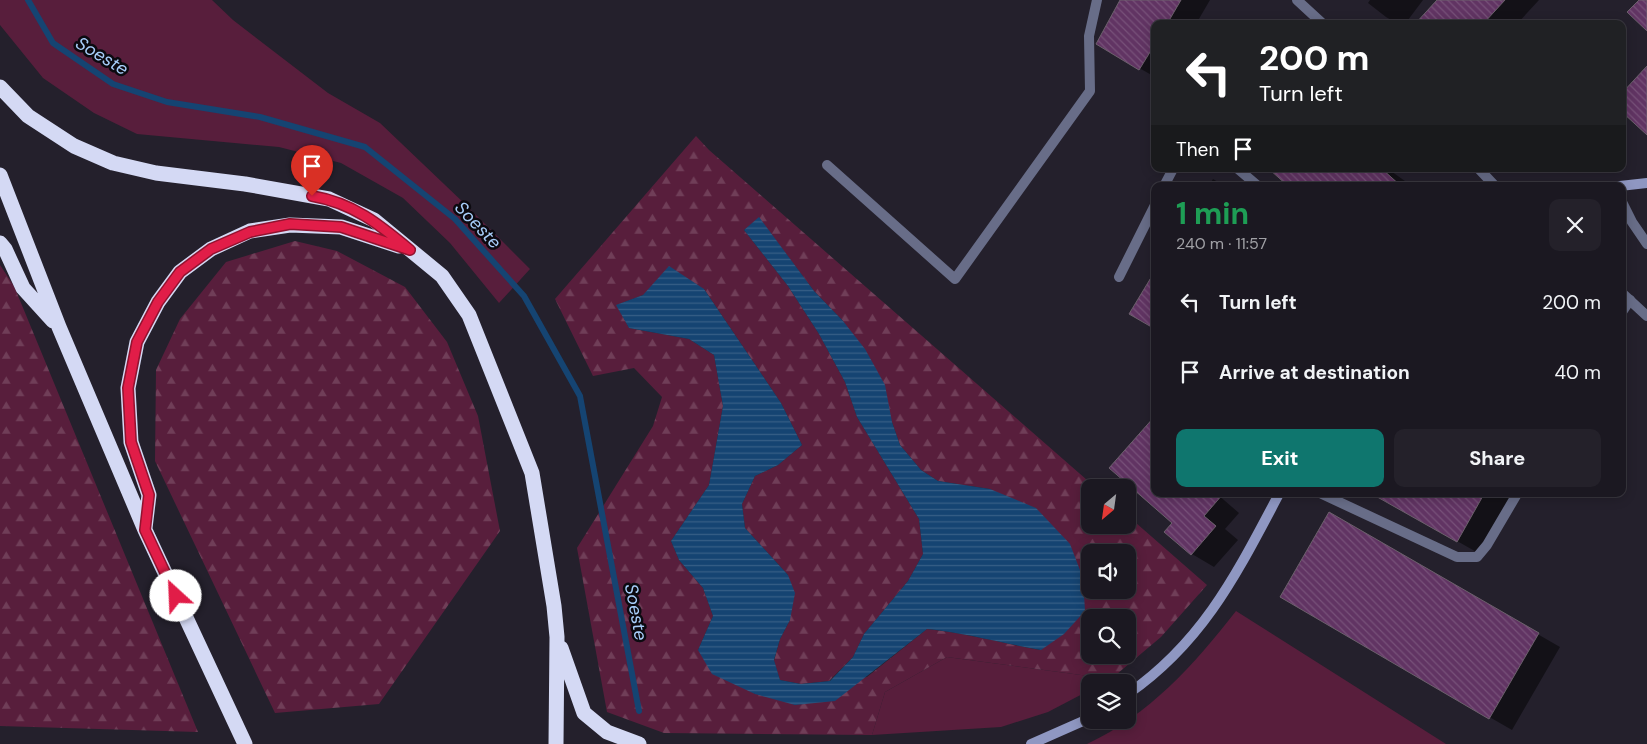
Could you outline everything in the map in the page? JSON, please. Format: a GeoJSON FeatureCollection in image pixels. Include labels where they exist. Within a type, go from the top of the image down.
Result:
{"type":"FeatureCollection","features":[{"type":"Feature","properties":{"kind":"highway"},"geometry":{"type":"LineString","coordinates":[[0,87],[28,116],[74,146],[113,163],[156,173],[245,184],[329,199],[374,220],[442,276],[469,315],[532,473],[554,606],[557,637],[556,744]]}},
{"type":"Feature","properties":{"kind":"highway"},"geometry":{"type":"LineString","coordinates":[[0,175],[60,327],[145,530],[245,744]]}},
{"type":"Feature","properties":{"kind":"highway"},"geometry":{"type":"LineString","coordinates":[[145,530],[149,495],[131,442],[128,388],[137,342],[158,302],[180,272],[211,249],[250,232],[290,224],[341,227],[410,250]]}},
{"type":"Feature","properties":{"kind":"highway"},"geometry":{"type":"LineString","coordinates":[[0,243],[5,249],[23,288],[60,327]]}},
{"type":"Feature","properties":{"kind":"highway"},"geometry":{"type":"LineString","coordinates":[[557,637],[584,713],[608,732],[639,744]]}},
{"type":"Feature","properties":{"kind":"street"},"geometry":{"type":"LineString","coordinates":[[827,166],[955,279],[1090,91],[1089,36],[1096,0]]}},
{"type":"Feature","properties":{"kind":"street"},"geometry":{"type":"LineString","coordinates":[[1297,0],[1319,20]]}},
{"type":"Feature","properties":{"kind":"street"},"geometry":{"type":"LineString","coordinates":[[1242,172],[1253,182]]}},
{"type":"Feature","properties":{"kind":"street"},"geometry":{"type":"LineString","coordinates":[[1482,172],[1491,182]]}},
{"type":"Feature","properties":{"kind":"street"},"geometry":{"type":"LineString","coordinates":[[1626,185],[1647,183]]}},
{"type":"Feature","properties":{"kind":"street"},"geometry":{"type":"LineString","coordinates":[[1626,210],[1647,244]]}},
{"type":"Feature","properties":{"kind":"street"},"geometry":{"type":"LineString","coordinates":[[1119,277],[1151,213]]}},
{"type":"Feature","properties":{"kind":"street"},"geometry":{"type":"LineString","coordinates":[[1626,296],[1647,316]]}},
{"type":"Feature","properties":{"kind":"street"},"geometry":{"type":"LineString","coordinates":[[1136,687],[1177,652],[1210,613],[1236,576],[1277,497]]}},
{"type":"Feature","properties":{"kind":"street"},"geometry":{"type":"LineString","coordinates":[[1328,497],[1456,557],[1477,557],[1487,545],[1515,497]]}},
{"type":"Feature","properties":{"kind":"street"},"geometry":{"type":"LineString","coordinates":[[1030,744],[1081,722]]}},
{"type":"Feature","properties":{"kind":"green space"},"geometry":{"type":"Polygon","coordinates":[[[0,0],[212,0],[233,20],[328,93],[380,123],[530,269],[499,303],[450,243],[403,198],[341,163],[279,147],[137,134],[94,113],[43,78],[0,25],[0,0]]]}},
{"type":"Feature","properties":{"kind":"green space"},"geometry":{"type":"Polygon","coordinates":[[[696,136],[709,150],[1086,479],[1081,479],[1081,534],[1136,534],[1136,523],[1207,585],[1161,637],[1136,658],[1136,609],[1081,609],[1081,664],[1129,664],[1117,674],[1081,675],[947,657],[885,692],[872,735],[664,733],[607,712],[577,548],[653,426],[662,397],[634,368],[593,376],[555,299],[696,136]],[[759,218],[744,230],[788,286],[819,334],[845,382],[857,417],[919,519],[923,554],[908,581],[864,634],[853,657],[829,681],[801,684],[780,680],[774,661],[780,639],[790,620],[788,575],[745,528],[742,504],[755,476],[778,465],[802,445],[781,403],[704,289],[643,295],[617,305],[629,328],[689,339],[714,355],[723,406],[709,485],[671,541],[679,560],[703,588],[713,616],[698,650],[755,694],[867,677],[927,629],[1040,650],[990,489],[938,481],[921,470],[900,445],[892,422],[843,321],[814,291],[759,218]]]}},
{"type":"Feature","properties":{"kind":"green space"},"geometry":{"type":"Polygon","coordinates":[[[295,241],[337,251],[405,287],[447,342],[478,416],[500,531],[379,704],[275,713],[155,461],[156,370],[180,319],[226,262],[295,241]]]}},
{"type":"Feature","properties":{"kind":"green space"},"geometry":{"type":"Polygon","coordinates":[[[0,265],[14,286],[198,732],[0,726],[0,265]]]}},
{"type":"Feature","properties":{"kind":"green space"},"geometry":{"type":"Polygon","coordinates":[[[1236,611],[1446,744],[1087,744],[1114,729],[1136,729],[1136,715],[1169,687],[1204,650],[1236,611]]]}},
{"type":"Feature","properties":{"kind":"green space"},"geometry":{"type":"Polygon","coordinates":[[[947,657],[1081,675],[1081,695],[1048,712],[1001,727],[872,735],[885,692],[947,657]]]}},
{"type":"Feature","properties":{"kind":"water"},"geometry":{"type":"Polygon","coordinates":[[[759,217],[814,291],[843,321],[865,349],[885,385],[892,422],[900,445],[921,470],[938,481],[990,489],[1036,508],[1070,544],[1081,573],[1081,599],[1084,599],[1085,609],[1081,609],[1081,615],[1064,634],[1041,650],[927,629],[835,701],[795,705],[755,694],[712,674],[698,650],[713,616],[703,588],[679,560],[671,541],[709,485],[723,406],[714,355],[689,339],[629,328],[616,305],[643,295],[669,266],[704,289],[781,403],[802,445],[778,465],[755,476],[742,504],[745,528],[788,575],[795,593],[790,620],[780,639],[774,660],[780,680],[801,684],[830,681],[853,657],[864,634],[908,581],[923,554],[919,519],[857,417],[845,382],[819,334],[788,286],[744,230],[759,217]]]}},
{"type":"Feature","properties":{"kind":"building"},"geometry":{"type":"Polygon","coordinates":[[[1120,0],[1181,0],[1169,20],[1151,20],[1151,50],[1139,70],[1096,44],[1120,0]]]}},
{"type":"Feature","properties":{"kind":"building"},"geometry":{"type":"Polygon","coordinates":[[[1437,0],[1505,0],[1487,20],[1419,20],[1437,0]]]}},
{"type":"Feature","properties":{"kind":"building"},"geometry":{"type":"Polygon","coordinates":[[[1639,0],[1647,0],[1647,31],[1627,12],[1639,0]]]}},
{"type":"Feature","properties":{"kind":"building"},"geometry":{"type":"Polygon","coordinates":[[[1647,66],[1647,135],[1626,116],[1626,89],[1647,66]]]}},
{"type":"Feature","properties":{"kind":"building"},"geometry":{"type":"Polygon","coordinates":[[[1272,172],[1385,172],[1397,182],[1284,182],[1272,172]]]}},
{"type":"Feature","properties":{"kind":"building"},"geometry":{"type":"Polygon","coordinates":[[[1151,278],[1151,327],[1129,314],[1151,278]]]}},
{"type":"Feature","properties":{"kind":"building"},"geometry":{"type":"Polygon","coordinates":[[[1151,421],[1151,497],[1220,497],[1204,516],[1216,526],[1191,555],[1164,532],[1172,523],[1136,492],[1136,479],[1122,479],[1109,468],[1151,421]]]}},
{"type":"Feature","properties":{"kind":"building"},"geometry":{"type":"Polygon","coordinates":[[[1377,497],[1482,497],[1457,542],[1377,497]]]}},
{"type":"Feature","properties":{"kind":"building"},"geometry":{"type":"Polygon","coordinates":[[[1329,512],[1539,633],[1489,719],[1280,597],[1329,512]]]}},
{"type":"Feature","properties":{"kind":"waterway","name":"Soeste"},"geometry":{"type":"LineString","coordinates":[[28,0],[53,43],[113,84],[167,102],[260,117],[365,147],[455,219],[524,296],[580,396],[639,711]]}},
{"type":"Feature","properties":{"kind":"route"},"geometry":{"type":"LineString","coordinates":[[176,596],[145,530],[149,495],[131,442],[128,388],[137,342],[158,302],[180,272],[211,249],[250,232],[290,224],[341,227],[374,236],[410,250],[374,220],[329,199],[312,196]]}}]}
